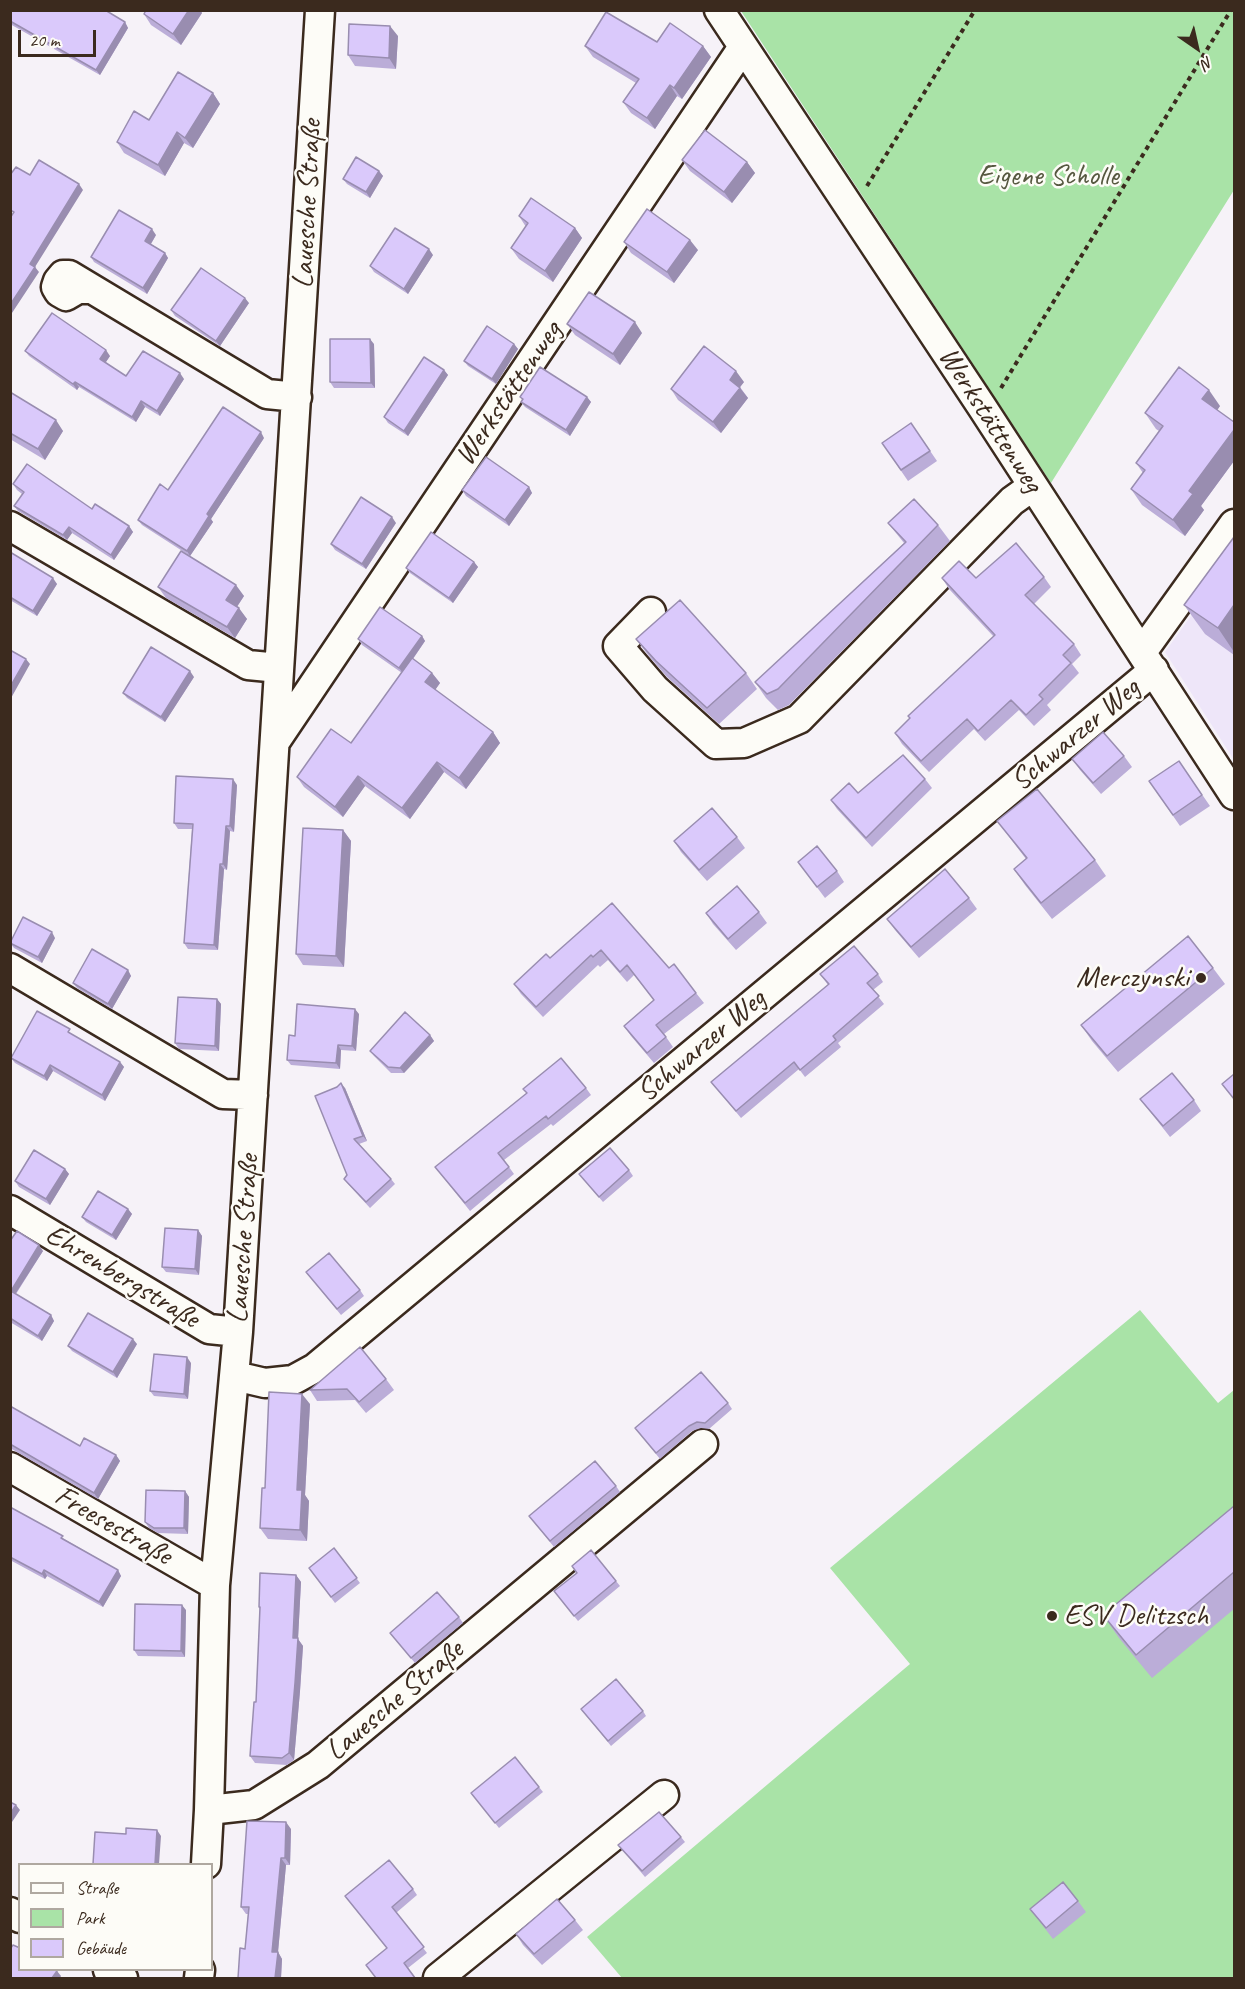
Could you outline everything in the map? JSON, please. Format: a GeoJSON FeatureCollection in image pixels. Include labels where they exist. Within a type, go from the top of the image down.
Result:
{"type":"FeatureCollection","features":[{"type":"Feature","properties":{"kind":"street","name":"Lauesche Straße"},"geometry":{"type":"LineString","coordinates":[[206,1863],[215,1585],[238,1332],[320,10]]}},
{"type":"Feature","properties":{"kind":"street","name":"Werkstättenweg"},"geometry":{"type":"LineString","coordinates":[[719,10],[982,407],[1234,795]]}},
{"type":"Feature","properties":{"kind":"street","name":"Werkstättenweg"},"geometry":{"type":"LineString","coordinates":[[275,742],[743,47]]}},
{"type":"Feature","properties":{"kind":"street"},"geometry":{"type":"LineString","coordinates":[[90,289],[267,394],[297,397]]}},
{"type":"Feature","properties":{"kind":"street"},"geometry":{"type":"LineString","coordinates":[[651,612],[618,646],[655,689],[716,744],[744,743],[799,719],[1012,501],[1033,486]]}},
{"type":"Feature","properties":{"kind":"street","name":"Schwarzer Weg"},"geometry":{"type":"LineString","coordinates":[[235,1376],[265,1383],[293,1380],[315,1368],[1148,661],[1234,524]]}},
{"type":"Feature","properties":{"kind":"street"},"geometry":{"type":"LineString","coordinates":[[10,526],[248,665],[279,668]]}},
{"type":"Feature","properties":{"kind":"street"},"geometry":{"type":"LineString","coordinates":[[10,968],[223,1094],[253,1095]]}},
{"type":"Feature","properties":{"kind":"street","name":"Ehrenbergstraße"},"geometry":{"type":"LineString","coordinates":[[10,1210],[209,1329],[238,1332]]}},
{"type":"Feature","properties":{"kind":"street","name":"Lauesche Straße"},"geometry":{"type":"LineString","coordinates":[[209,1810],[254,1805],[318,1765],[703,1443]]}},
{"type":"Feature","properties":{"kind":"street","name":"Freesestraße"},"geometry":{"type":"LineString","coordinates":[[10,1467],[215,1585]]}},
{"type":"Feature","properties":{"kind":"street"},"geometry":{"type":"LineString","coordinates":[[438,1978],[664,1795]]}},
{"type":"Feature","properties":{"kind":"path"},"geometry":{"type":"LineString","coordinates":[[847,206],[860,198],[975,10]]}},
{"type":"Feature","properties":{"kind":"path"},"geometry":{"type":"LineString","coordinates":[[982,407],[994,400],[1231,10]]}},
{"type":"Feature","properties":{"kind":"shaded area"},"geometry":{"type":"Polygon","coordinates":[[[1234,556],[1234,760],[1165,652],[1234,556]]]}},
{"type":"Feature","properties":{"kind":"green space","name":"Eigene Scholle"},"geometry":{"type":"Polygon","coordinates":[[[741,11],[1234,11],[1234,190],[1051,483],[741,11]]]}},
{"type":"Feature","properties":{"kind":"green space","name":"ESV Delitzsch"},"geometry":{"type":"Polygon","coordinates":[[[1140,1310],[1218,1403],[1234,1390],[1234,1978],[622,1978],[587,1937],[910,1664],[830,1568],[1140,1310]]]}},
{"type":"Feature","properties":{"kind":"building"},"geometry":{"type":"Polygon","coordinates":[[[10,10],[105,10],[125,22],[96,70],[10,21],[10,10]]]}},
{"type":"Feature","properties":{"kind":"building"},"geometry":{"type":"Polygon","coordinates":[[[146,10],[189,10],[173,34],[144,14],[146,10]]]}},
{"type":"Feature","properties":{"kind":"building"},"geometry":{"type":"Polygon","coordinates":[[[606,12],[657,42],[670,23],[703,46],[674,88],[670,85],[647,118],[623,102],[639,79],[585,46],[606,12]]]}},
{"type":"Feature","properties":{"kind":"building"},"geometry":{"type":"Polygon","coordinates":[[[349,24],[390,26],[389,58],[348,55],[349,24]]]}},
{"type":"Feature","properties":{"kind":"building"},"geometry":{"type":"Polygon","coordinates":[[[178,72],[213,93],[185,138],[177,132],[158,165],[117,142],[134,111],[149,120],[178,72]]]}},
{"type":"Feature","properties":{"kind":"building"},"geometry":{"type":"Polygon","coordinates":[[[705,130],[747,162],[724,192],[682,160],[705,130]]]}},
{"type":"Feature","properties":{"kind":"building"},"geometry":{"type":"Polygon","coordinates":[[[356,157],[379,171],[366,192],[343,179],[356,157]]]}},
{"type":"Feature","properties":{"kind":"building"},"geometry":{"type":"Polygon","coordinates":[[[39,160],[79,184],[30,264],[35,267],[10,305],[10,218],[14,212],[10,210],[10,175],[16,167],[30,175],[39,160]]]}},
{"type":"Feature","properties":{"kind":"building"},"geometry":{"type":"Polygon","coordinates":[[[531,198],[575,228],[545,271],[511,248],[528,223],[519,216],[531,198]]]}},
{"type":"Feature","properties":{"kind":"building"},"geometry":{"type":"Polygon","coordinates":[[[647,209],[690,240],[667,272],[624,242],[647,209]]]}},
{"type":"Feature","properties":{"kind":"building"},"geometry":{"type":"Polygon","coordinates":[[[119,210],[152,229],[145,241],[165,253],[143,288],[91,257],[119,210]]]}},
{"type":"Feature","properties":{"kind":"building"},"geometry":{"type":"Polygon","coordinates":[[[395,228],[429,249],[404,289],[370,266],[395,228]]]}},
{"type":"Feature","properties":{"kind":"building"},"geometry":{"type":"Polygon","coordinates":[[[201,268],[245,298],[216,341],[171,310],[201,268]]]}},
{"type":"Feature","properties":{"kind":"building"},"geometry":{"type":"Polygon","coordinates":[[[589,292],[635,322],[613,354],[567,324],[589,292]]]}},
{"type":"Feature","properties":{"kind":"building"},"geometry":{"type":"Polygon","coordinates":[[[52,313],[106,350],[100,359],[126,376],[143,351],[180,373],[157,411],[141,401],[132,417],[75,382],[73,384],[25,351],[52,313]]]}},
{"type":"Feature","properties":{"kind":"building"},"geometry":{"type":"Polygon","coordinates":[[[487,326],[514,344],[492,379],[464,361],[487,326]]]}},
{"type":"Feature","properties":{"kind":"building"},"geometry":{"type":"Polygon","coordinates":[[[330,339],[370,339],[371,383],[330,382],[330,339]]]}},
{"type":"Feature","properties":{"kind":"building"},"geometry":{"type":"Polygon","coordinates":[[[704,346],[736,371],[730,380],[740,388],[713,422],[671,389],[704,346]]]}},
{"type":"Feature","properties":{"kind":"building"},"geometry":{"type":"Polygon","coordinates":[[[424,357],[444,370],[404,431],[384,417],[424,357]]]}},
{"type":"Feature","properties":{"kind":"building"},"geometry":{"type":"Polygon","coordinates":[[[540,367],[587,397],[566,430],[521,402],[523,399],[520,397],[540,367]]]}},
{"type":"Feature","properties":{"kind":"building"},"geometry":{"type":"Polygon","coordinates":[[[1179,367],[1209,390],[1202,399],[1234,422],[1234,430],[1189,491],[1193,494],[1173,520],[1131,489],[1145,470],[1136,463],[1163,426],[1145,413],[1179,367]]]}},
{"type":"Feature","properties":{"kind":"building"},"geometry":{"type":"Polygon","coordinates":[[[10,392],[56,420],[38,449],[10,433],[10,392]]]}},
{"type":"Feature","properties":{"kind":"building"},"geometry":{"type":"Polygon","coordinates":[[[223,407],[261,432],[207,514],[209,516],[187,551],[138,520],[160,484],[168,490],[223,407]]]}},
{"type":"Feature","properties":{"kind":"building"},"geometry":{"type":"Polygon","coordinates":[[[911,423],[930,451],[901,470],[882,443],[911,423]]]}},
{"type":"Feature","properties":{"kind":"building"},"geometry":{"type":"Polygon","coordinates":[[[486,457],[529,487],[505,520],[462,490],[486,457]]]}},
{"type":"Feature","properties":{"kind":"building"},"geometry":{"type":"Polygon","coordinates":[[[27,464],[92,509],[95,504],[129,526],[111,555],[69,527],[63,535],[14,506],[24,492],[13,484],[27,464]]]}},
{"type":"Feature","properties":{"kind":"building"},"geometry":{"type":"Polygon","coordinates":[[[361,497],[392,517],[362,564],[331,544],[361,497]]]}},
{"type":"Feature","properties":{"kind":"building"},"geometry":{"type":"Polygon","coordinates":[[[914,499],[938,525],[778,689],[767,694],[755,682],[906,542],[888,523],[914,499]]]}},
{"type":"Feature","properties":{"kind":"building"},"geometry":{"type":"Polygon","coordinates":[[[431,532],[474,562],[449,598],[406,568],[431,532]]]}},
{"type":"Feature","properties":{"kind":"building"},"geometry":{"type":"Polygon","coordinates":[[[1234,537],[1234,605],[1218,628],[1184,605],[1234,537]]]}},
{"type":"Feature","properties":{"kind":"building"},"geometry":{"type":"Polygon","coordinates":[[[1016,543],[1044,577],[1025,595],[1074,644],[1063,655],[1071,663],[1039,695],[1043,699],[1026,715],[1011,700],[978,731],[967,719],[921,761],[895,733],[910,718],[908,716],[995,635],[942,578],[959,561],[976,578],[1016,543]]]}},
{"type":"Feature","properties":{"kind":"building"},"geometry":{"type":"Polygon","coordinates":[[[181,551],[236,585],[226,600],[239,608],[227,627],[158,587],[181,551]]]}},
{"type":"Feature","properties":{"kind":"building"},"geometry":{"type":"Polygon","coordinates":[[[10,552],[53,578],[33,611],[10,597],[10,552]]]}},
{"type":"Feature","properties":{"kind":"building"},"geometry":{"type":"Polygon","coordinates":[[[680,600],[746,673],[707,708],[656,661],[636,639],[680,600]]]}},
{"type":"Feature","properties":{"kind":"building"},"geometry":{"type":"Polygon","coordinates":[[[380,607],[422,636],[399,668],[358,639],[380,607]]]}},
{"type":"Feature","properties":{"kind":"building"},"geometry":{"type":"Polygon","coordinates":[[[151,647],[190,671],[161,717],[123,693],[151,647]]]}},
{"type":"Feature","properties":{"kind":"building"},"geometry":{"type":"Polygon","coordinates":[[[10,650],[26,659],[10,687],[10,650]]]}},
{"type":"Feature","properties":{"kind":"building"},"geometry":{"type":"Polygon","coordinates":[[[412,658],[432,673],[425,682],[493,732],[459,778],[437,762],[402,808],[358,776],[335,807],[297,777],[331,729],[351,743],[412,658]]]}},
{"type":"Feature","properties":{"kind":"building"},"geometry":{"type":"Polygon","coordinates":[[[1103,732],[1124,756],[1093,783],[1072,759],[1103,732]]]}},
{"type":"Feature","properties":{"kind":"building"},"geometry":{"type":"Polygon","coordinates":[[[903,755],[925,779],[866,838],[831,800],[849,783],[858,793],[903,755]]]}},
{"type":"Feature","properties":{"kind":"building"},"geometry":{"type":"Polygon","coordinates":[[[1179,761],[1202,795],[1173,815],[1149,781],[1179,761]]]}},
{"type":"Feature","properties":{"kind":"building"},"geometry":{"type":"Polygon","coordinates":[[[176,776],[233,779],[230,826],[226,826],[223,864],[220,864],[214,945],[184,943],[193,824],[174,823],[176,776]]]}},
{"type":"Feature","properties":{"kind":"building"},"geometry":{"type":"Polygon","coordinates":[[[1037,789],[1095,860],[1041,903],[1014,869],[1027,858],[997,821],[1037,789]]]}},
{"type":"Feature","properties":{"kind":"building"},"geometry":{"type":"Polygon","coordinates":[[[712,808],[737,837],[699,870],[674,841],[712,808]]]}},
{"type":"Feature","properties":{"kind":"building"},"geometry":{"type":"Polygon","coordinates":[[[303,828],[343,830],[336,956],[296,954],[303,828]]]}},
{"type":"Feature","properties":{"kind":"building"},"geometry":{"type":"Polygon","coordinates":[[[817,846],[837,871],[817,887],[798,862],[817,846]]]}},
{"type":"Feature","properties":{"kind":"building"},"geometry":{"type":"Polygon","coordinates":[[[945,869],[969,898],[911,947],[887,919],[945,869]]]}},
{"type":"Feature","properties":{"kind":"building"},"geometry":{"type":"Polygon","coordinates":[[[737,886],[759,912],[728,939],[706,913],[737,886]]]}},
{"type":"Feature","properties":{"kind":"building"},"geometry":{"type":"Polygon","coordinates":[[[612,903],[669,968],[674,964],[696,993],[656,1025],[666,1037],[647,1053],[624,1026],[654,1000],[627,965],[620,972],[601,950],[593,957],[591,955],[536,1007],[514,984],[546,954],[550,958],[612,903]]]}},
{"type":"Feature","properties":{"kind":"building"},"geometry":{"type":"Polygon","coordinates":[[[23,917],[52,932],[38,957],[10,943],[23,917]]]}},
{"type":"Feature","properties":{"kind":"building"},"geometry":{"type":"Polygon","coordinates":[[[1188,936],[1213,968],[1107,1056],[1081,1025],[1188,936]]]}},
{"type":"Feature","properties":{"kind":"building"},"geometry":{"type":"Polygon","coordinates":[[[854,946],[878,974],[867,983],[879,996],[833,1036],[836,1040],[800,1070],[794,1062],[736,1111],[711,1082],[829,984],[820,974],[854,946]]]}},
{"type":"Feature","properties":{"kind":"building"},"geometry":{"type":"Polygon","coordinates":[[[92,949],[128,970],[108,1004],[73,983],[92,949]]]}},
{"type":"Feature","properties":{"kind":"building"},"geometry":{"type":"Polygon","coordinates":[[[178,997],[217,999],[215,1046],[175,1043],[178,997]]]}},
{"type":"Feature","properties":{"kind":"building"},"geometry":{"type":"Polygon","coordinates":[[[297,1004],[355,1009],[352,1046],[338,1045],[336,1063],[287,1060],[289,1035],[295,1036],[297,1004]]]}},
{"type":"Feature","properties":{"kind":"building"},"geometry":{"type":"Polygon","coordinates":[[[37,1011],[70,1029],[68,1032],[120,1062],[102,1095],[50,1065],[44,1076],[11,1058],[37,1011]]]}},
{"type":"Feature","properties":{"kind":"building"},"geometry":{"type":"Polygon","coordinates":[[[405,1012],[430,1035],[400,1068],[388,1067],[370,1051],[405,1012]]]}},
{"type":"Feature","properties":{"kind":"building"},"geometry":{"type":"Polygon","coordinates":[[[561,1058],[586,1088],[548,1119],[546,1116],[498,1153],[509,1167],[465,1203],[435,1167],[527,1093],[523,1089],[561,1058]]]}},
{"type":"Feature","properties":{"kind":"building"},"geometry":{"type":"Polygon","coordinates":[[[1172,1073],[1194,1100],[1163,1126],[1140,1099],[1172,1073]]]}},
{"type":"Feature","properties":{"kind":"building"},"geometry":{"type":"Polygon","coordinates":[[[1234,1074],[1234,1099],[1222,1084],[1234,1074]]]}},
{"type":"Feature","properties":{"kind":"building"},"geometry":{"type":"Polygon","coordinates":[[[341,1083],[363,1136],[354,1139],[391,1179],[366,1202],[344,1179],[347,1175],[315,1096],[341,1083]]]}},
{"type":"Feature","properties":{"kind":"building"},"geometry":{"type":"Polygon","coordinates":[[[610,1148],[629,1170],[599,1197],[579,1174],[610,1148]]]}},
{"type":"Feature","properties":{"kind":"building"},"geometry":{"type":"Polygon","coordinates":[[[34,1150],[65,1169],[46,1199],[15,1181],[34,1150]]]}},
{"type":"Feature","properties":{"kind":"building"},"geometry":{"type":"Polygon","coordinates":[[[98,1191],[128,1209],[112,1235],[82,1217],[98,1191]]]}},
{"type":"Feature","properties":{"kind":"building"},"geometry":{"type":"Polygon","coordinates":[[[165,1228],[198,1230],[195,1269],[162,1267],[165,1228]]]}},
{"type":"Feature","properties":{"kind":"building"},"geometry":{"type":"Polygon","coordinates":[[[17,1231],[39,1245],[11,1291],[51,1315],[38,1336],[10,1318],[10,1241],[17,1231]]]}},
{"type":"Feature","properties":{"kind":"building"},"geometry":{"type":"Polygon","coordinates":[[[329,1253],[360,1290],[337,1309],[306,1272],[329,1253]]]}},
{"type":"Feature","properties":{"kind":"building"},"geometry":{"type":"Polygon","coordinates":[[[88,1313],[133,1339],[113,1372],[68,1346],[88,1313]]]}},
{"type":"Feature","properties":{"kind":"building"},"geometry":{"type":"Polygon","coordinates":[[[360,1347],[386,1379],[359,1402],[347,1389],[310,1390],[360,1347]]]}},
{"type":"Feature","properties":{"kind":"building"},"geometry":{"type":"Polygon","coordinates":[[[154,1354],[187,1357],[184,1394],[150,1391],[154,1354]]]}},
{"type":"Feature","properties":{"kind":"building"},"geometry":{"type":"Polygon","coordinates":[[[701,1372],[728,1403],[705,1423],[697,1422],[689,1426],[656,1453],[635,1428],[701,1372]]]}},
{"type":"Feature","properties":{"kind":"building"},"geometry":{"type":"Polygon","coordinates":[[[269,1392],[302,1394],[297,1490],[302,1490],[300,1530],[260,1528],[262,1488],[265,1488],[269,1392]]]}},
{"type":"Feature","properties":{"kind":"building"},"geometry":{"type":"Polygon","coordinates":[[[10,1406],[80,1446],[84,1438],[116,1455],[94,1493],[10,1444],[10,1406]]]}},
{"type":"Feature","properties":{"kind":"building"},"geometry":{"type":"Polygon","coordinates":[[[595,1461],[616,1486],[550,1541],[529,1516],[595,1461]]]}},
{"type":"Feature","properties":{"kind":"building"},"geometry":{"type":"Polygon","coordinates":[[[146,1490],[185,1491],[184,1528],[154,1528],[145,1522],[146,1490]]]}},
{"type":"Feature","properties":{"kind":"building"},"geometry":{"type":"Polygon","coordinates":[[[1234,1506],[1234,1572],[1136,1655],[1103,1615],[1234,1506]]]}},
{"type":"Feature","properties":{"kind":"building"},"geometry":{"type":"Polygon","coordinates":[[[10,1507],[118,1570],[99,1602],[44,1570],[42,1574],[10,1557],[10,1507]]]}},
{"type":"Feature","properties":{"kind":"building"},"geometry":{"type":"Polygon","coordinates":[[[334,1548],[357,1578],[331,1597],[309,1568],[334,1548]]]}},
{"type":"Feature","properties":{"kind":"building"},"geometry":{"type":"Polygon","coordinates":[[[591,1550],[616,1581],[574,1616],[554,1591],[577,1573],[572,1566],[591,1550]]]}},
{"type":"Feature","properties":{"kind":"building"},"geometry":{"type":"Polygon","coordinates":[[[260,1573],[296,1575],[293,1638],[298,1638],[295,1683],[289,1753],[282,1758],[250,1756],[254,1702],[256,1702],[260,1573]]]}},
{"type":"Feature","properties":{"kind":"building"},"geometry":{"type":"Polygon","coordinates":[[[437,1592],[459,1617],[411,1658],[390,1633],[437,1592]]]}},
{"type":"Feature","properties":{"kind":"building"},"geometry":{"type":"Polygon","coordinates":[[[135,1604],[182,1605],[181,1651],[134,1650],[135,1604]]]}},
{"type":"Feature","properties":{"kind":"building"},"geometry":{"type":"Polygon","coordinates":[[[616,1679],[643,1711],[608,1741],[581,1709],[616,1679]]]}},
{"type":"Feature","properties":{"kind":"building"},"geometry":{"type":"Polygon","coordinates":[[[515,1757],[539,1787],[495,1823],[471,1793],[515,1757]]]}},
{"type":"Feature","properties":{"kind":"building"},"geometry":{"type":"Polygon","coordinates":[[[10,1802],[16,1805],[10,1814],[10,1802]]]}},
{"type":"Feature","properties":{"kind":"building"},"geometry":{"type":"Polygon","coordinates":[[[659,1812],[681,1837],[642,1871],[618,1845],[659,1812]]]}},
{"type":"Feature","properties":{"kind":"building"},"geometry":{"type":"Polygon","coordinates":[[[247,1821],[286,1822],[285,1858],[281,1858],[272,1952],[278,1952],[275,1978],[238,1978],[240,1948],[245,1949],[249,1907],[241,1907],[247,1821]]]}},
{"type":"Feature","properties":{"kind":"building"},"geometry":{"type":"Polygon","coordinates":[[[126,1828],[157,1830],[155,1863],[93,1863],[95,1832],[126,1834],[126,1828]]]}},
{"type":"Feature","properties":{"kind":"building"},"geometry":{"type":"Polygon","coordinates":[[[389,1860],[413,1889],[392,1907],[424,1947],[404,1963],[415,1978],[376,1978],[366,1965],[387,1948],[345,1896],[389,1860]]]}},
{"type":"Feature","properties":{"kind":"building"},"geometry":{"type":"Polygon","coordinates":[[[1063,1882],[1078,1901],[1046,1928],[1030,1909],[1063,1882]]]}},
{"type":"Feature","properties":{"kind":"building"},"geometry":{"type":"Polygon","coordinates":[[[557,1899],[575,1920],[534,1954],[516,1934],[557,1899]]]}},
{"type":"Feature","properties":{"kind":"building"},"geometry":{"type":"Polygon","coordinates":[[[13,1945],[18,1947],[18,1971],[57,1971],[52,1978],[10,1978],[10,1949],[13,1945]]]}},
{"type":"Feature","properties":{"kind":"place","name":"Merczynski"},"geometry":{"type":"Point","coordinates":[1201,978]}},
{"type":"Feature","properties":{"kind":"place","name":"ESV Delitzsch"},"geometry":{"type":"Point","coordinates":[1052,1616]}}]}
